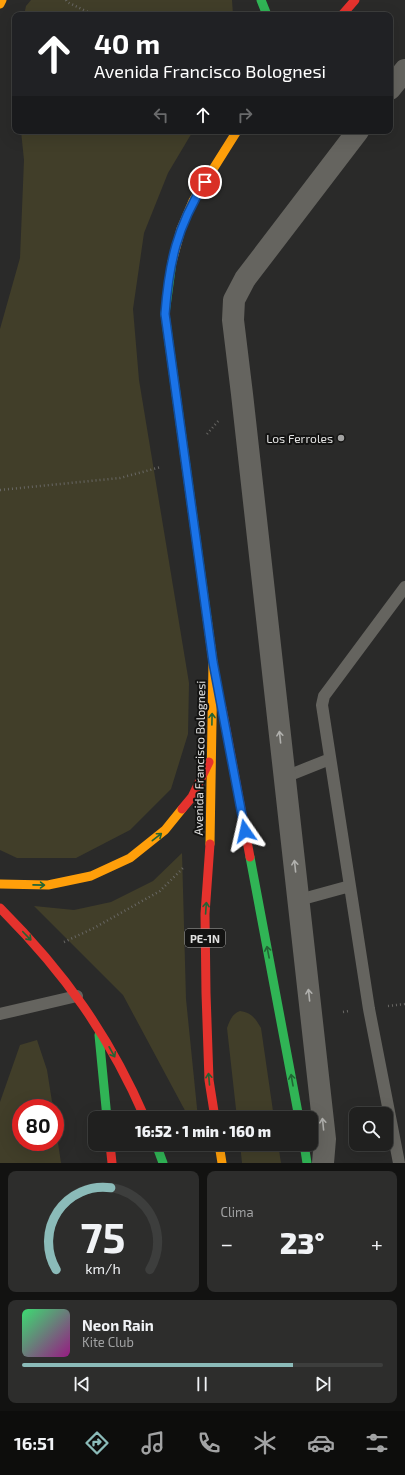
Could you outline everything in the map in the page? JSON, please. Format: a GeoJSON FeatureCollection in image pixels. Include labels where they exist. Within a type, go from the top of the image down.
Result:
{"type":"FeatureCollection","features":[{"type":"Feature","properties":{"kind":"main road"},"geometry":{"type":"LineString","coordinates":[[0,4],[2,0]]}},
{"type":"Feature","properties":{"kind":"main road"},"geometry":{"type":"LineString","coordinates":[[261,0],[266,12]]}},
{"type":"Feature","properties":{"kind":"main road"},"geometry":{"type":"LineString","coordinates":[[345,12],[355,0]]}},
{"type":"Feature","properties":{"kind":"main road","name":"Avenida Francisco Bolognesi"},"geometry":{"type":"LineString","coordinates":[[214,1111],[209,1080],[205,914],[210,840],[213,662],[165,314],[167,282],[173,252],[181,228],[193,201],[236,134]]}},
{"type":"Feature","properties":{"kind":"main road"},"geometry":{"type":"LineString","coordinates":[[213,662],[298,1111]]}},
{"type":"Feature","properties":{"kind":"main road"},"geometry":{"type":"LineString","coordinates":[[0,884],[48,885],[91,876],[130,858],[165,830],[192,797],[212,758]]}},
{"type":"Feature","properties":{"kind":"main road"},"geometry":{"type":"LineString","coordinates":[[0,908],[42,953],[77,996],[112,1050],[142,1111]]}},
{"type":"Feature","properties":{"kind":"main road"},"geometry":{"type":"LineString","coordinates":[[98,1030],[106,1111]]}},
{"type":"Feature","properties":{"kind":"main road"},"geometry":{"type":"LineString","coordinates":[[111,1151],[112,1163]]}},
{"type":"Feature","properties":{"kind":"main road"},"geometry":{"type":"LineString","coordinates":[[158,1151],[162,1163]]}},
{"type":"Feature","properties":{"kind":"main road"},"geometry":{"type":"LineString","coordinates":[[220,1151],[222,1163]]}},
{"type":"Feature","properties":{"kind":"main road"},"geometry":{"type":"LineString","coordinates":[[305,1151],[307,1163]]}},
{"type":"Feature","properties":{"kind":"street"},"geometry":{"type":"LineString","coordinates":[[393,85],[405,70]]}},
{"type":"Feature","properties":{"kind":"street"},"geometry":{"type":"LineString","coordinates":[[323,1163],[325,1139],[233,320],[234,300],[245,279],[356,134]]}},
{"type":"Feature","properties":{"kind":"lane"},"geometry":{"type":"LineString","coordinates":[[399,1163],[369,1009],[322,705],[324,696],[405,586]]}},
{"type":"Feature","properties":{"kind":"lane"},"geometry":{"type":"LineString","coordinates":[[285,777],[330,760]]}},
{"type":"Feature","properties":{"kind":"lane"},"geometry":{"type":"LineString","coordinates":[[299,900],[350,886]]}},
{"type":"Feature","properties":{"kind":"lane"},"geometry":{"type":"LineString","coordinates":[[0,1014],[77,996]]}},
{"type":"Feature","properties":{"kind":"path"},"geometry":{"type":"LineString","coordinates":[[66,0],[88,12]]}},
{"type":"Feature","properties":{"kind":"path"},"geometry":{"type":"LineString","coordinates":[[0,490],[120,478],[184,460],[242,394]]}},
{"type":"Feature","properties":{"kind":"path"},"geometry":{"type":"LineString","coordinates":[[42,953],[94,928],[160,891],[210,840]]}},
{"type":"Feature","properties":{"kind":"shaded area"},"geometry":{"type":"Polygon","coordinates":[[[31,0],[232,0],[233,12],[25,12],[26,6],[31,0]]]}},
{"type":"Feature","properties":{"kind":"shaded area"},"geometry":{"type":"Polygon","coordinates":[[[21,134],[191,134],[168,173],[144,233],[133,309],[139,380],[189,683],[188,734],[171,789],[130,830],[76,858],[17,858],[0,850],[0,329],[20,258],[24,160],[21,134]]]}},
{"type":"Feature","properties":{"kind":"shaded area"},"geometry":{"type":"Polygon","coordinates":[[[182,853],[186,999],[197,1111],[185,1111],[123,995],[34,906],[74,910],[111,902],[153,881],[182,853]]]}},
{"type":"Feature","properties":{"kind":"shaded area"},"geometry":{"type":"Polygon","coordinates":[[[240,1011],[248,1013],[253,1016],[261,1028],[273,1111],[236,1111],[227,1028],[230,1020],[237,1012],[240,1011]]]}},
{"type":"Feature","properties":{"kind":"shaded area"},"geometry":{"type":"Polygon","coordinates":[[[37,1040],[47,1070],[52,1099],[12,1099],[12,1151],[59,1151],[61,1163],[0,1163],[0,1102],[20,1045],[37,1040]]]}},
{"type":"Feature","properties":{"kind":"shaded area"},"geometry":{"type":"Polygon","coordinates":[[[241,1151],[279,1151],[281,1163],[242,1163],[241,1151]]]}},
{"type":"Feature","properties":{"kind":"traffic: fast"},"geometry":{"type":"LineString","coordinates":[[261,0],[266,12]]}},
{"type":"Feature","properties":{"kind":"traffic: fast"},"geometry":{"type":"LineString","coordinates":[[172,262],[165,314],[207,618]]}},
{"type":"Feature","properties":{"kind":"traffic: fast"},"geometry":{"type":"LineString","coordinates":[[250,857],[298,1111]]}},
{"type":"Feature","properties":{"kind":"traffic: fast"},"geometry":{"type":"LineString","coordinates":[[99,1035],[106,1111]]}},
{"type":"Feature","properties":{"kind":"traffic: fast"},"geometry":{"type":"LineString","coordinates":[[159,1151],[163,1163]]}},
{"type":"Feature","properties":{"kind":"traffic: fast"},"geometry":{"type":"LineString","coordinates":[[305,1151],[307,1163]]}},
{"type":"Feature","properties":{"kind":"traffic: slow"},"geometry":{"type":"LineString","coordinates":[[0,4],[2,0]]}},
{"type":"Feature","properties":{"kind":"traffic: slow"},"geometry":{"type":"LineString","coordinates":[[172,262],[181,229],[193,201],[235,134]]}},
{"type":"Feature","properties":{"kind":"traffic: slow"},"geometry":{"type":"LineString","coordinates":[[207,618],[213,662],[210,844]]}},
{"type":"Feature","properties":{"kind":"traffic: slow"},"geometry":{"type":"LineString","coordinates":[[0,884],[48,885],[91,876],[130,858],[165,830],[182,809]]}},
{"type":"Feature","properties":{"kind":"traffic: slow"},"geometry":{"type":"LineString","coordinates":[[220,1151],[222,1163]]}},
{"type":"Feature","properties":{"kind":"traffic: jam"},"geometry":{"type":"LineString","coordinates":[[345,12],[355,0]]}},
{"type":"Feature","properties":{"kind":"traffic: jam"},"geometry":{"type":"LineString","coordinates":[[222,708],[250,857]]}},
{"type":"Feature","properties":{"kind":"traffic: jam"},"geometry":{"type":"LineString","coordinates":[[182,809],[192,797],[209,762]]}},
{"type":"Feature","properties":{"kind":"traffic: jam"},"geometry":{"type":"LineString","coordinates":[[210,844],[205,914],[206,993],[209,1080],[214,1111]]}},
{"type":"Feature","properties":{"kind":"traffic: jam"},"geometry":{"type":"LineString","coordinates":[[0,908],[45,956],[83,1006],[116,1059],[142,1111]]}},
{"type":"Feature","properties":{"kind":"traffic: jam"},"geometry":{"type":"LineString","coordinates":[[111,1151],[112,1163]]}},
{"type":"Feature","properties":{"kind":"place","name":"Los Ferroles"},"geometry":{"type":"Point","coordinates":[341,438]}},
{"type":"Feature","properties":{"kind":"route"},"geometry":{"type":"LineString","coordinates":[[205,182],[193,201],[181,228],[173,252],[167,282],[165,314],[213,662],[245,831]]}}]}
